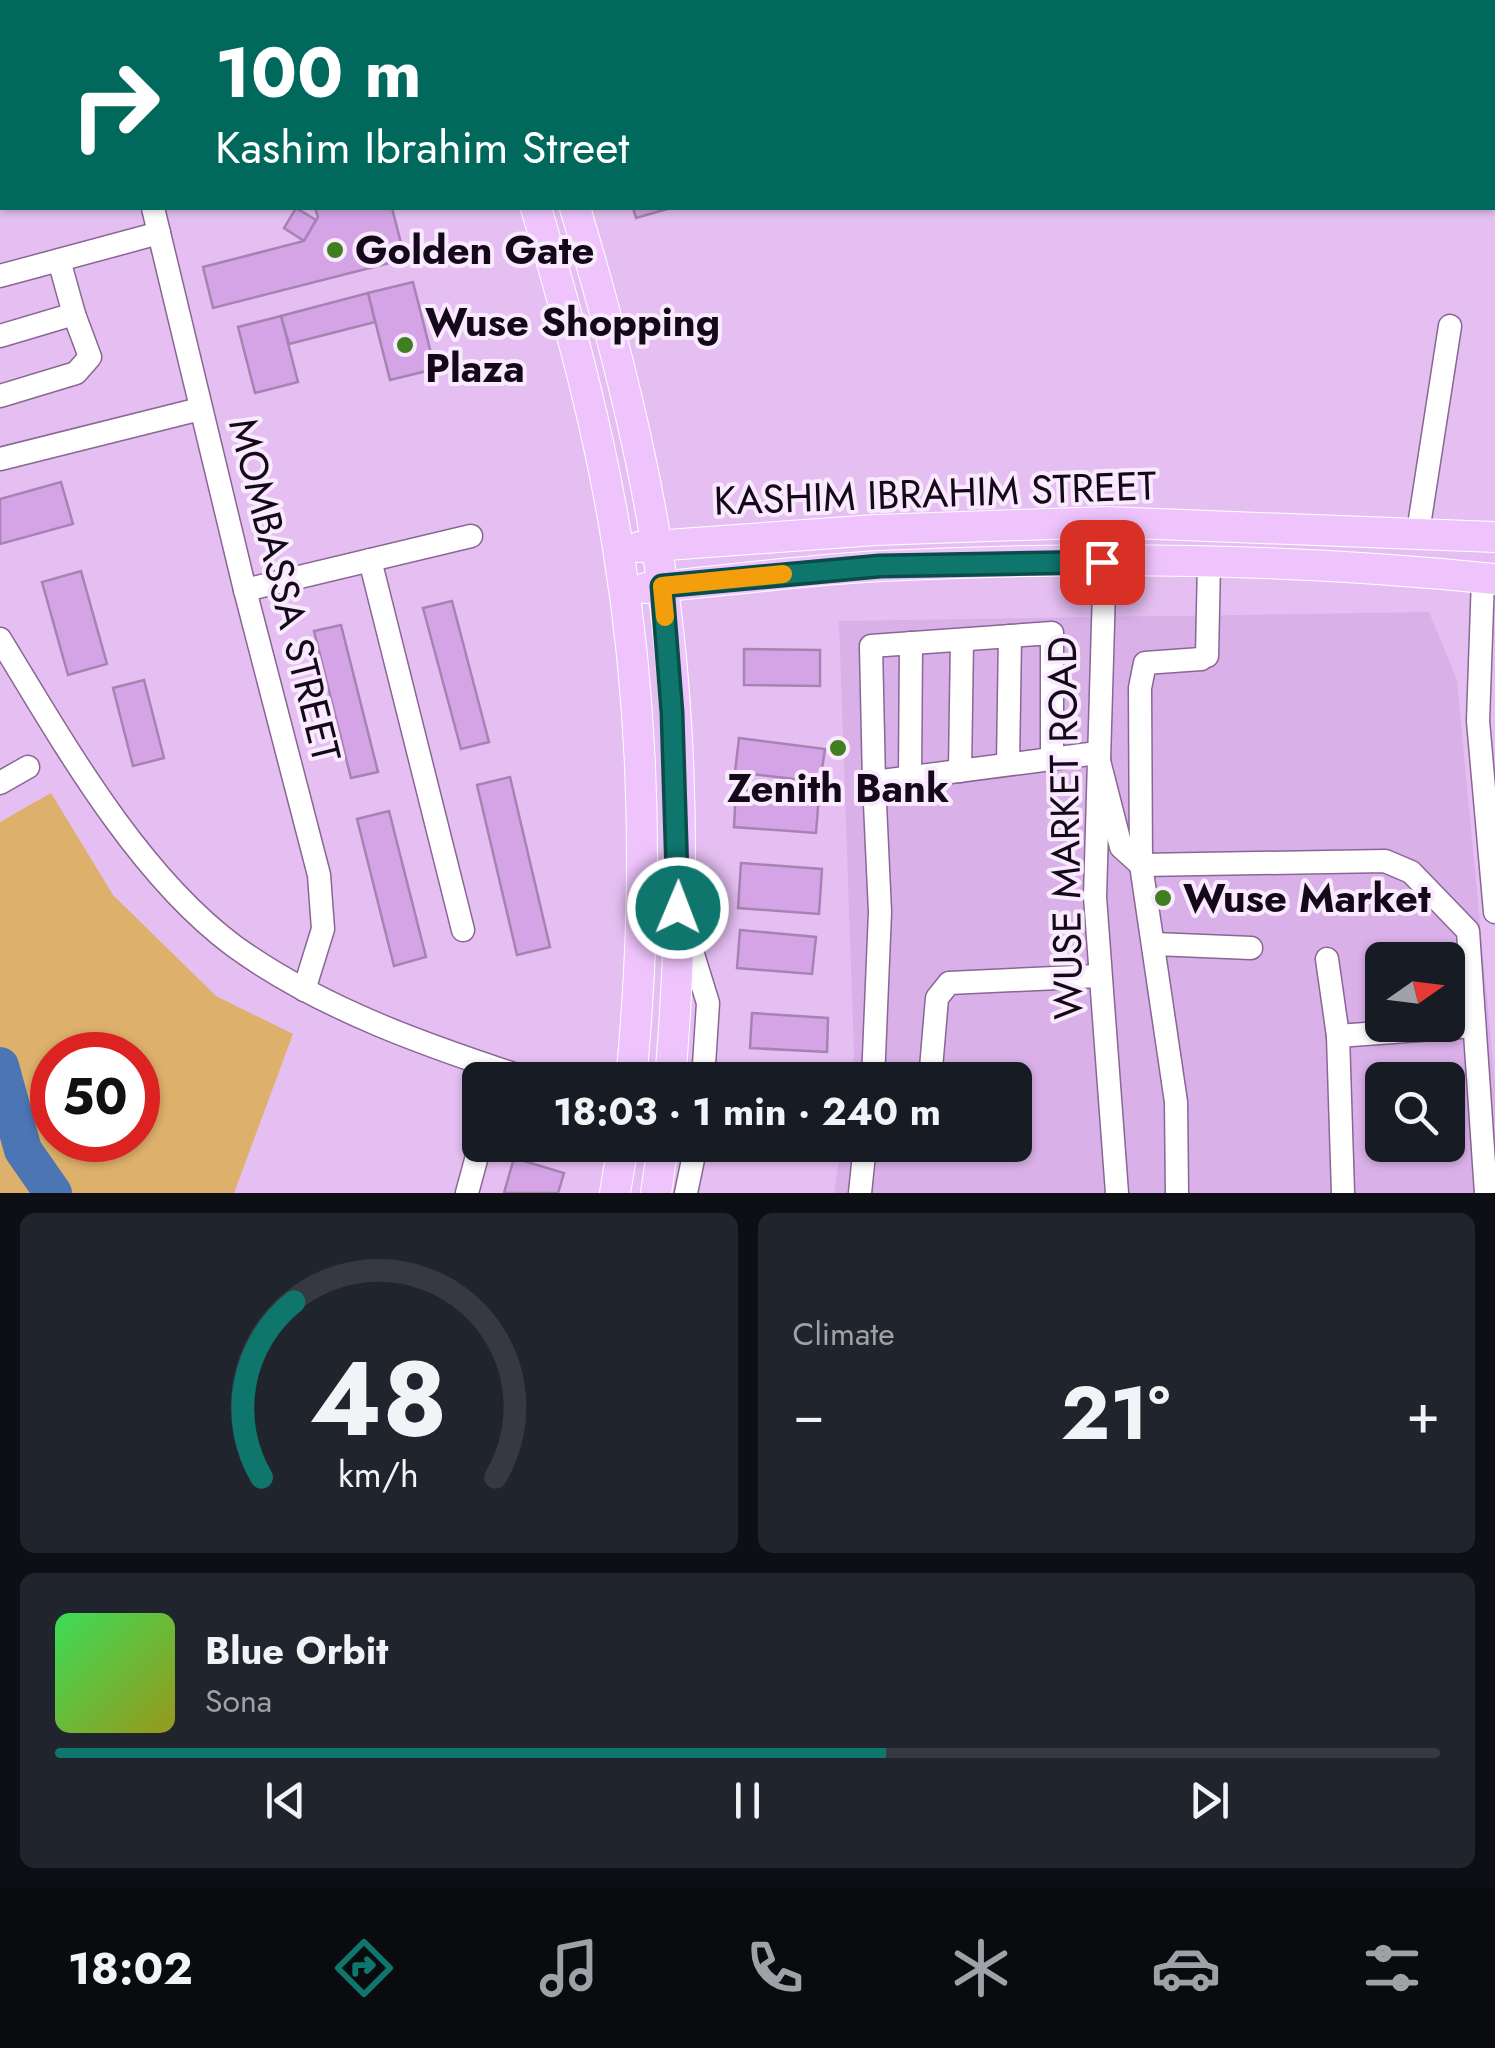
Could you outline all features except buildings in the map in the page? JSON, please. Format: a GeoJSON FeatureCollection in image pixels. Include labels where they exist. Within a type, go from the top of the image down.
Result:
{"type":"FeatureCollection","features":[{"type":"Feature","properties":{"kind":"main road"},"geometry":{"type":"LineString","coordinates":[[537,210],[589,404],[623,590],[637,737],[640,875],[638,1004],[633,1062]]}},
{"type":"Feature","properties":{"kind":"main road"},"geometry":{"type":"LineString","coordinates":[[576,210],[625,394],[662,586],[672,713],[678,908],[671,1062]]}},
{"type":"Feature","properties":{"kind":"main road","name":"KASHIM IBRAHIM STREET"},"geometry":{"type":"LineString","coordinates":[[618,548],[875,530],[1106,522],[1495,537]]}},
{"type":"Feature","properties":{"kind":"main road","name":"KASHIM IBRAHIM STREET"},"geometry":{"type":"LineString","coordinates":[[623,590],[880,566],[1102,562],[1209,563],[1489,578]]}},
{"type":"Feature","properties":{"kind":"main road"},"geometry":{"type":"LineString","coordinates":[[615,1193],[620,1162]]}},
{"type":"Feature","properties":{"kind":"main road"},"geometry":{"type":"LineString","coordinates":[[656,1193],[661,1162]]}},
{"type":"Feature","properties":{"kind":"street","name":"MOMBASSA STREET"},"geometry":{"type":"LineString","coordinates":[[154,210],[200,409],[319,874],[323,929],[304,990]]}},
{"type":"Feature","properties":{"kind":"street"},"geometry":{"type":"LineString","coordinates":[[0,276],[160,233]]}},
{"type":"Feature","properties":{"kind":"street"},"geometry":{"type":"LineString","coordinates":[[0,396],[76,373],[90,357],[59,260]]}},
{"type":"Feature","properties":{"kind":"street"},"geometry":{"type":"LineString","coordinates":[[0,336],[74,314]]}},
{"type":"Feature","properties":{"kind":"street"},"geometry":{"type":"LineString","coordinates":[[1418,532],[1450,326]]}},
{"type":"Feature","properties":{"kind":"street"},"geometry":{"type":"LineString","coordinates":[[0,459],[200,409]]}},
{"type":"Feature","properties":{"kind":"street","name":"WUSE MARKET ROAD"},"geometry":{"type":"LineString","coordinates":[[1106,522],[1097,753],[1099,976],[1117,1193]]}},
{"type":"Feature","properties":{"kind":"street"},"geometry":{"type":"LineString","coordinates":[[245,590],[472,536]]}},
{"type":"Feature","properties":{"kind":"street"},"geometry":{"type":"LineString","coordinates":[[370,560],[463,930]]}},
{"type":"Feature","properties":{"kind":"street"},"geometry":{"type":"LineString","coordinates":[[1177,1193],[1179,1131],[1156,944],[1141,865],[1140,688],[1146,663],[1204,658],[1209,563]]}},
{"type":"Feature","properties":{"kind":"street"},"geometry":{"type":"LineString","coordinates":[[1489,578],[1478,721],[1495,912]]}},
{"type":"Feature","properties":{"kind":"street"},"geometry":{"type":"LineString","coordinates":[[874,1062],[880,912],[870,646],[1052,633],[1052,758]]}},
{"type":"Feature","properties":{"kind":"street"},"geometry":{"type":"LineString","coordinates":[[1008,764],[1010,636]]}},
{"type":"Feature","properties":{"kind":"street"},"geometry":{"type":"LineString","coordinates":[[0,638],[10,676],[154,868],[234,945],[304,990],[469,1062]]}},
{"type":"Feature","properties":{"kind":"street"},"geometry":{"type":"LineString","coordinates":[[960,770],[962,640]]}},
{"type":"Feature","properties":{"kind":"street"},"geometry":{"type":"LineString","coordinates":[[910,778],[911,643]]}},
{"type":"Feature","properties":{"kind":"street"},"geometry":{"type":"LineString","coordinates":[[874,782],[1097,753],[1121,847],[1141,865],[1386,861],[1411,872],[1468,931],[1486,1193]]}},
{"type":"Feature","properties":{"kind":"street"},"geometry":{"type":"LineString","coordinates":[[0,784],[28,768]]}},
{"type":"Feature","properties":{"kind":"street"},"geometry":{"type":"LineString","coordinates":[[678,908],[708,1003],[705,1062]]}},
{"type":"Feature","properties":{"kind":"street"},"geometry":{"type":"LineString","coordinates":[[1156,944],[1251,948]]}},
{"type":"Feature","properties":{"kind":"street"},"geometry":{"type":"LineString","coordinates":[[1328,959],[1338,1036],[1344,1193]]}},
{"type":"Feature","properties":{"kind":"street"},"geometry":{"type":"LineString","coordinates":[[931,1062],[936,998],[949,983],[1099,976]]}},
{"type":"Feature","properties":{"kind":"street"},"geometry":{"type":"LineString","coordinates":[[1338,1036],[1474,1026]]}},
{"type":"Feature","properties":{"kind":"street"},"geometry":{"type":"LineString","coordinates":[[467,1193],[475,1162]]}},
{"type":"Feature","properties":{"kind":"street"},"geometry":{"type":"LineString","coordinates":[[686,1193],[692,1162]]}},
{"type":"Feature","properties":{"kind":"street"},"geometry":{"type":"LineString","coordinates":[[860,1193],[863,1162]]}},
{"type":"Feature","properties":{"kind":"shaded area","name":"Wuse Market"},"geometry":{"type":"Polygon","coordinates":[[[1429,612],[1457,680],[1495,1083],[1495,1193],[834,1193],[839,1162],[1032,1162],[1032,1062],[853,1062],[839,621],[1429,612]]]}},
{"type":"Feature","properties":{"kind":"shaded area"},"geometry":{"type":"Polygon","coordinates":[[[51,793],[113,895],[216,996],[293,1034],[234,1193],[0,1193],[0,822],[51,793]]]}},
{"type":"Feature","properties":{"kind":"waterway"},"geometry":{"type":"LineString","coordinates":[[0,1066],[23,1150],[53,1193]]}},
{"type":"Feature","properties":{"kind":"slow traffic"},"geometry":{"type":"LineString","coordinates":[[665,617],[662,586],[783,574]]}},
{"type":"Feature","properties":{"kind":"place","name":"Golden Gate"},"geometry":{"type":"Point","coordinates":[335,250]}},
{"type":"Feature","properties":{"kind":"place","name":"Wuse Shopping Plaza"},"geometry":{"type":"Point","coordinates":[405,345]}},
{"type":"Feature","properties":{"kind":"place","name":"Zenith Bank"},"geometry":{"type":"Point","coordinates":[838,748]}},
{"type":"Feature","properties":{"kind":"place","name":"Wuse Market"},"geometry":{"type":"Point","coordinates":[1163,898]}},
{"type":"Feature","properties":{"kind":"route"},"geometry":{"type":"LineString","coordinates":[[678,908],[672,713],[662,586],[880,566],[1102,562]]}}]}
